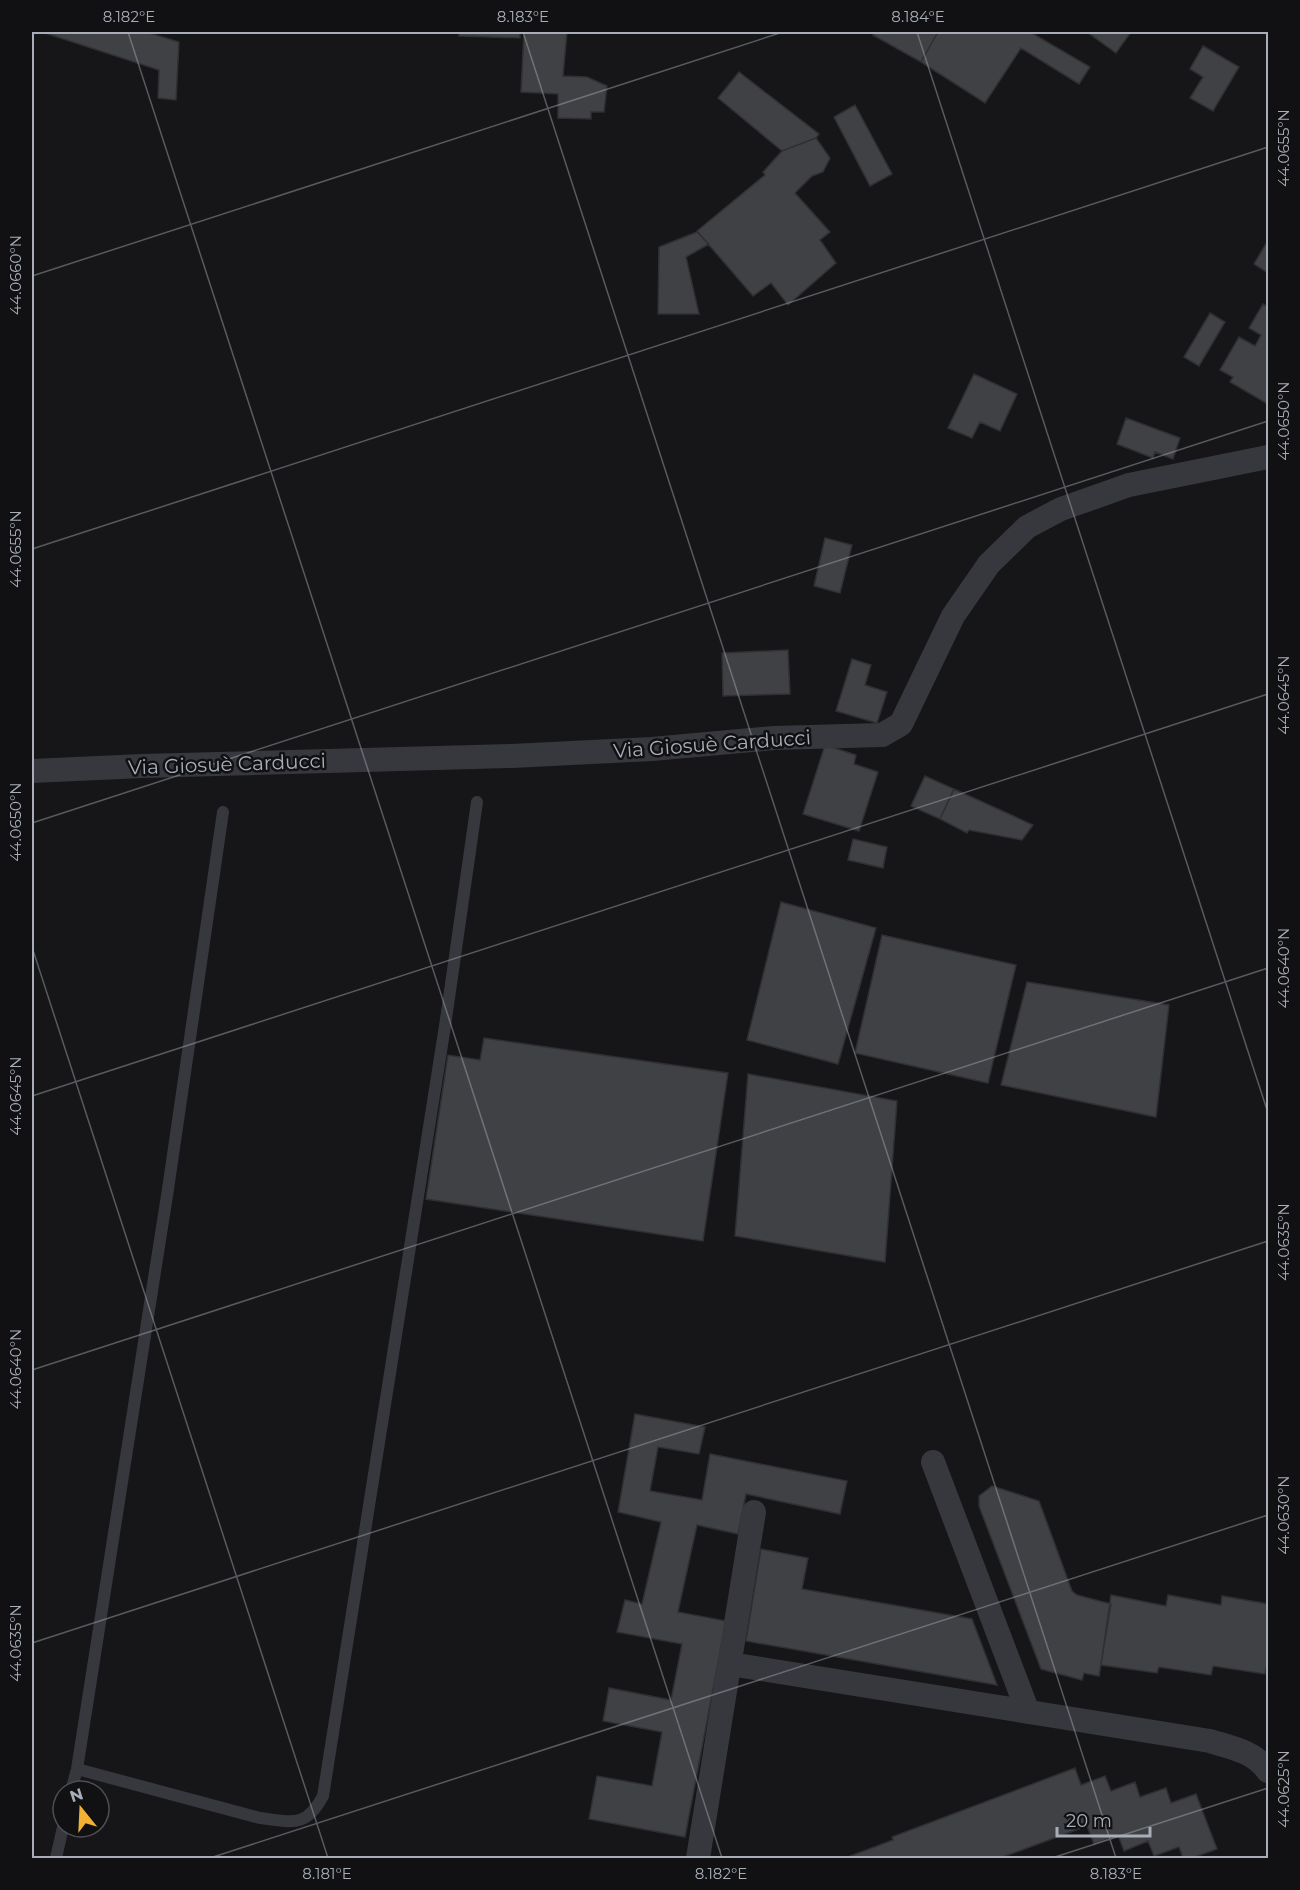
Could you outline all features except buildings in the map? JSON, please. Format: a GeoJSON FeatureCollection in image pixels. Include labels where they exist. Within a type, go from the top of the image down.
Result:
{"type":"FeatureCollection","features":[{"type":"Feature","properties":{"kind":"street","name":"Via Giosuè Carducci"},"geometry":{"type":"LineString","coordinates":[[32,771],[512,756],[774,738],[882,735],[901,724],[959,607],[989,564],[1027,527],[1061,508],[1129,484],[1269,457]]}},
{"type":"Feature","properties":{"kind":"street"},"geometry":{"type":"LineString","coordinates":[[933,1462],[1028,1712]]}},
{"type":"Feature","properties":{"kind":"street"},"geometry":{"type":"LineString","coordinates":[[698,1858],[754,1512]]}},
{"type":"Feature","properties":{"kind":"street"},"geometry":{"type":"LineString","coordinates":[[730,1664],[1210,1741],[1250,1754],[1262,1761],[1269,1770]]}},
{"type":"Feature","properties":{"kind":"lane"},"geometry":{"type":"LineString","coordinates":[[77,1769],[260,1818],[288,1822],[304,1819],[315,1811],[323,1796],[445,1026],[477,802]]}},
{"type":"Feature","properties":{"kind":"lane"},"geometry":{"type":"LineString","coordinates":[[74,1779],[166,1201],[223,812]]}},
{"type":"Feature","properties":{"kind":"lane"},"geometry":{"type":"LineString","coordinates":[[56,1858],[60,1839]]}}]}
